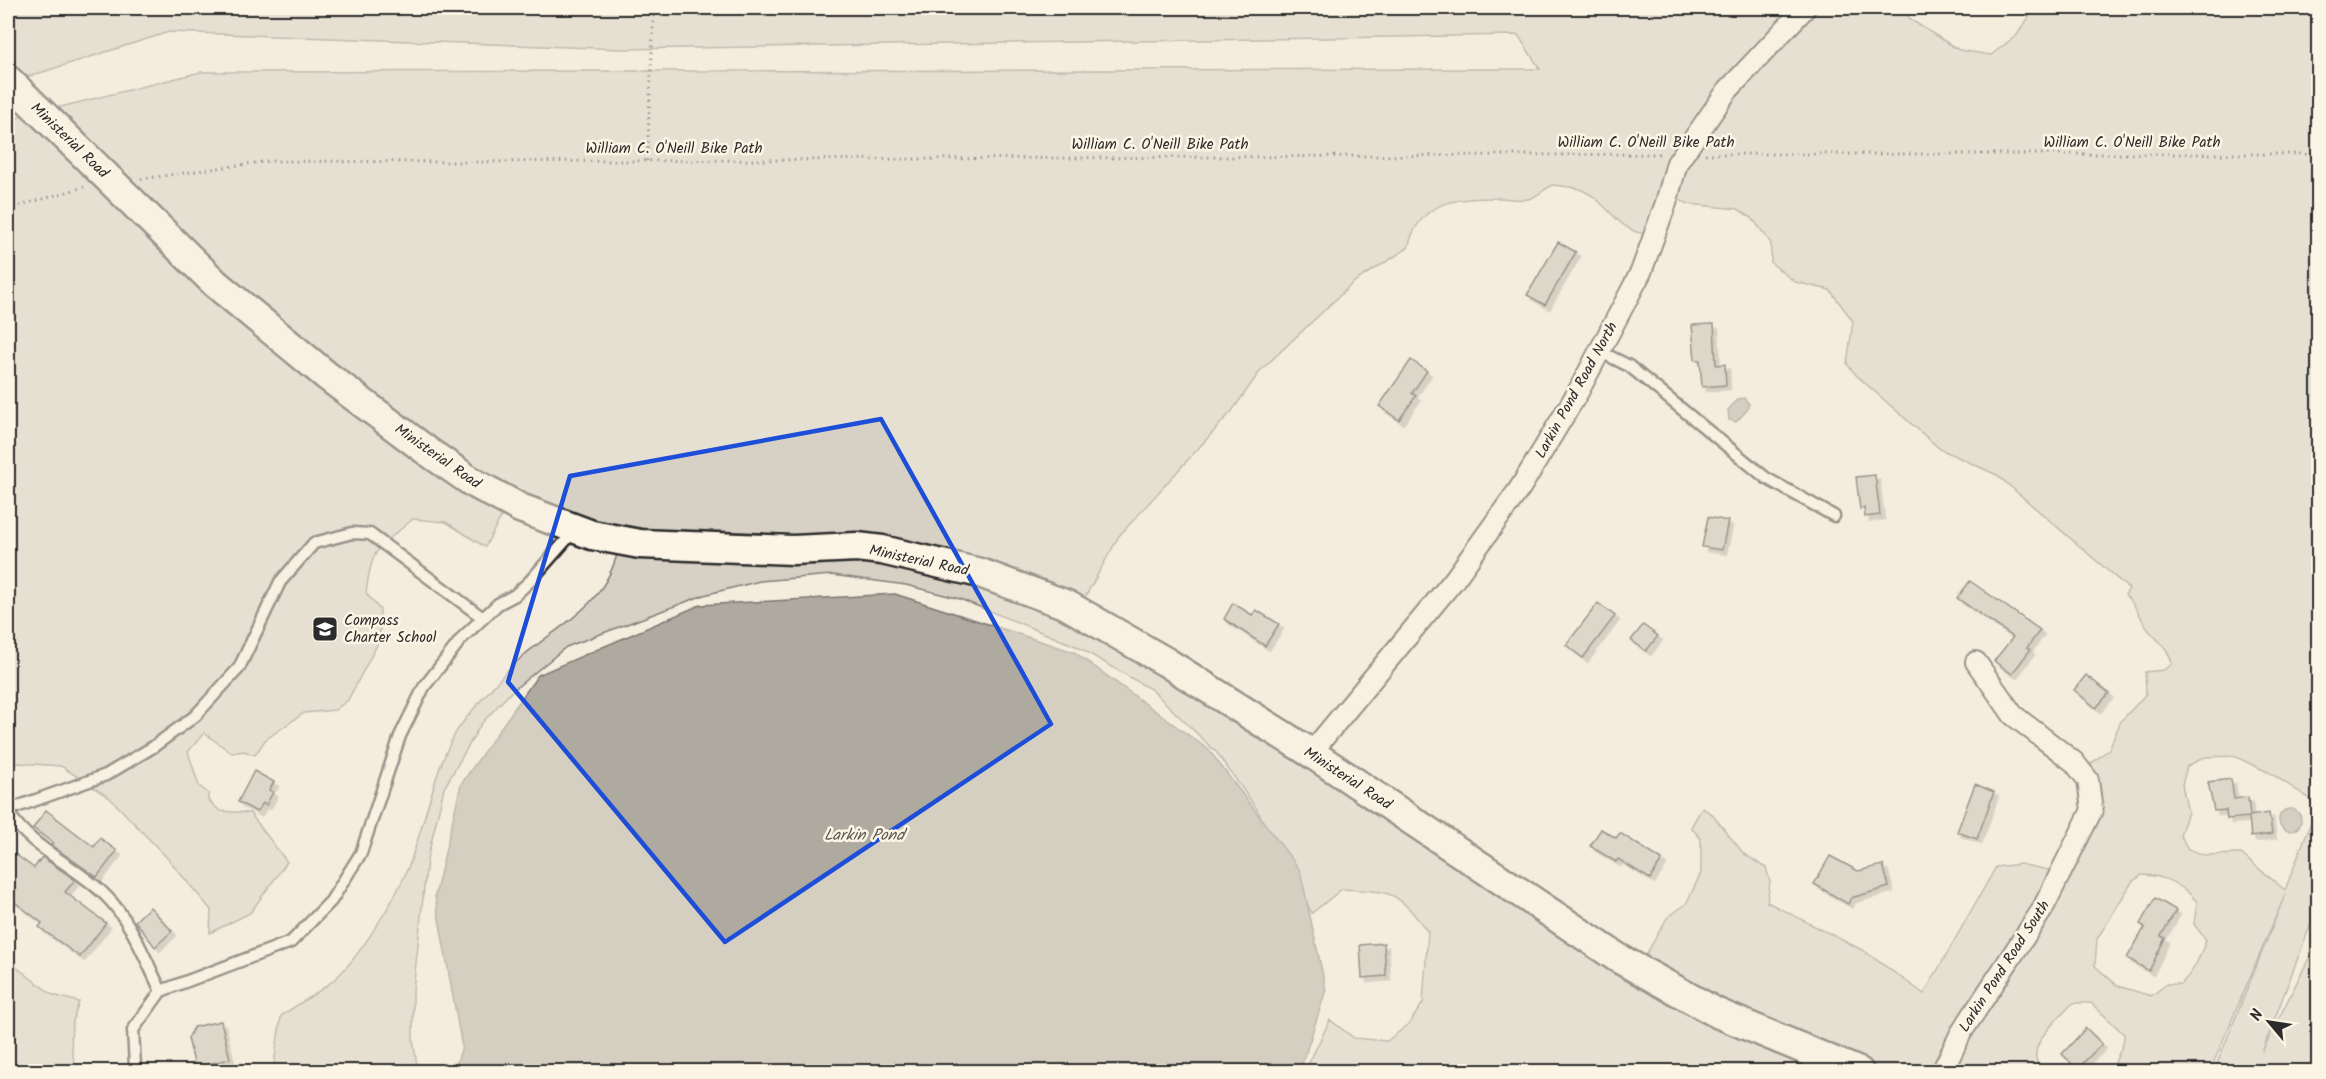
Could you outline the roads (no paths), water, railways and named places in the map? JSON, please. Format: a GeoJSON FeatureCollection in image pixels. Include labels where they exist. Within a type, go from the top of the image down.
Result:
{"type":"FeatureCollection","features":[{"type":"Feature","properties":{"kind":"main road","name":"Ministerial Road"},"geometry":{"type":"LineString","coordinates":[[8,80],[216,284],[327,376],[472,482],[519,508],[576,530],[615,540],[665,546],[793,550],[857,547],[882,550],[980,573],[1067,605],[1166,662],[1311,753],[1618,958],[1677,993],[1739,1023],[1858,1071]]}},
{"type":"Feature","properties":{"kind":"street","name":"Larkin Pond Road North"},"geometry":{"type":"LineString","coordinates":[[1311,753],[1454,580],[1520,488],[1578,392],[1641,272],[1666,203],[1677,163],[1727,91],[1805,8]]}},
{"type":"Feature","properties":{"kind":"street","name":"Larkin Pond Road South"},"geometry":{"type":"LineString","coordinates":[[1942,1071],[1961,1033],[2042,910],[2092,810],[2088,780],[2074,762],[2013,715],[1976,662]]}},
{"type":"Feature","properties":{"kind":"lane"},"geometry":{"type":"LineString","coordinates":[[1599,351],[1629,366],[1766,478],[1834,516]]}},
{"type":"Feature","properties":{"kind":"lane"},"geometry":{"type":"LineString","coordinates":[[137,1071],[133,1030],[161,991],[291,942],[311,924],[336,894],[361,853],[400,736],[424,687],[463,637],[530,580],[576,530]]}},
{"type":"Feature","properties":{"kind":"lane"},"geometry":{"type":"LineString","coordinates":[[161,991],[126,923],[106,896],[19,830],[8,811],[106,775],[153,747],[195,716],[238,668],[280,582],[314,543],[352,533],[370,534],[483,618]]}},
{"type":"Feature","properties":{"kind":"water"},"geometry":{"type":"Polygon","coordinates":[[[1744,398],[1749,404],[1747,410],[1736,422],[1729,420],[1728,410],[1738,399],[1744,398]]]}},
{"type":"Feature","properties":{"kind":"water","name":"Larkin Pond"},"geometry":{"type":"Polygon","coordinates":[[[895,594],[1074,652],[1209,750],[1300,870],[1326,990],[1300,1071],[454,1071],[462,1047],[435,896],[461,784],[538,675],[700,605],[895,594]]]}},
{"type":"Feature","properties":{"kind":"water"},"geometry":{"type":"Polygon","coordinates":[[[2290,809],[2298,812],[2301,820],[2298,828],[2290,831],[2282,828],[2279,820],[2282,812],[2290,809]]]}},
{"type":"Feature","properties":{"kind":"place","name":"Compass Charter School"},"geometry":{"type":"Point","coordinates":[325,629]}}]}
